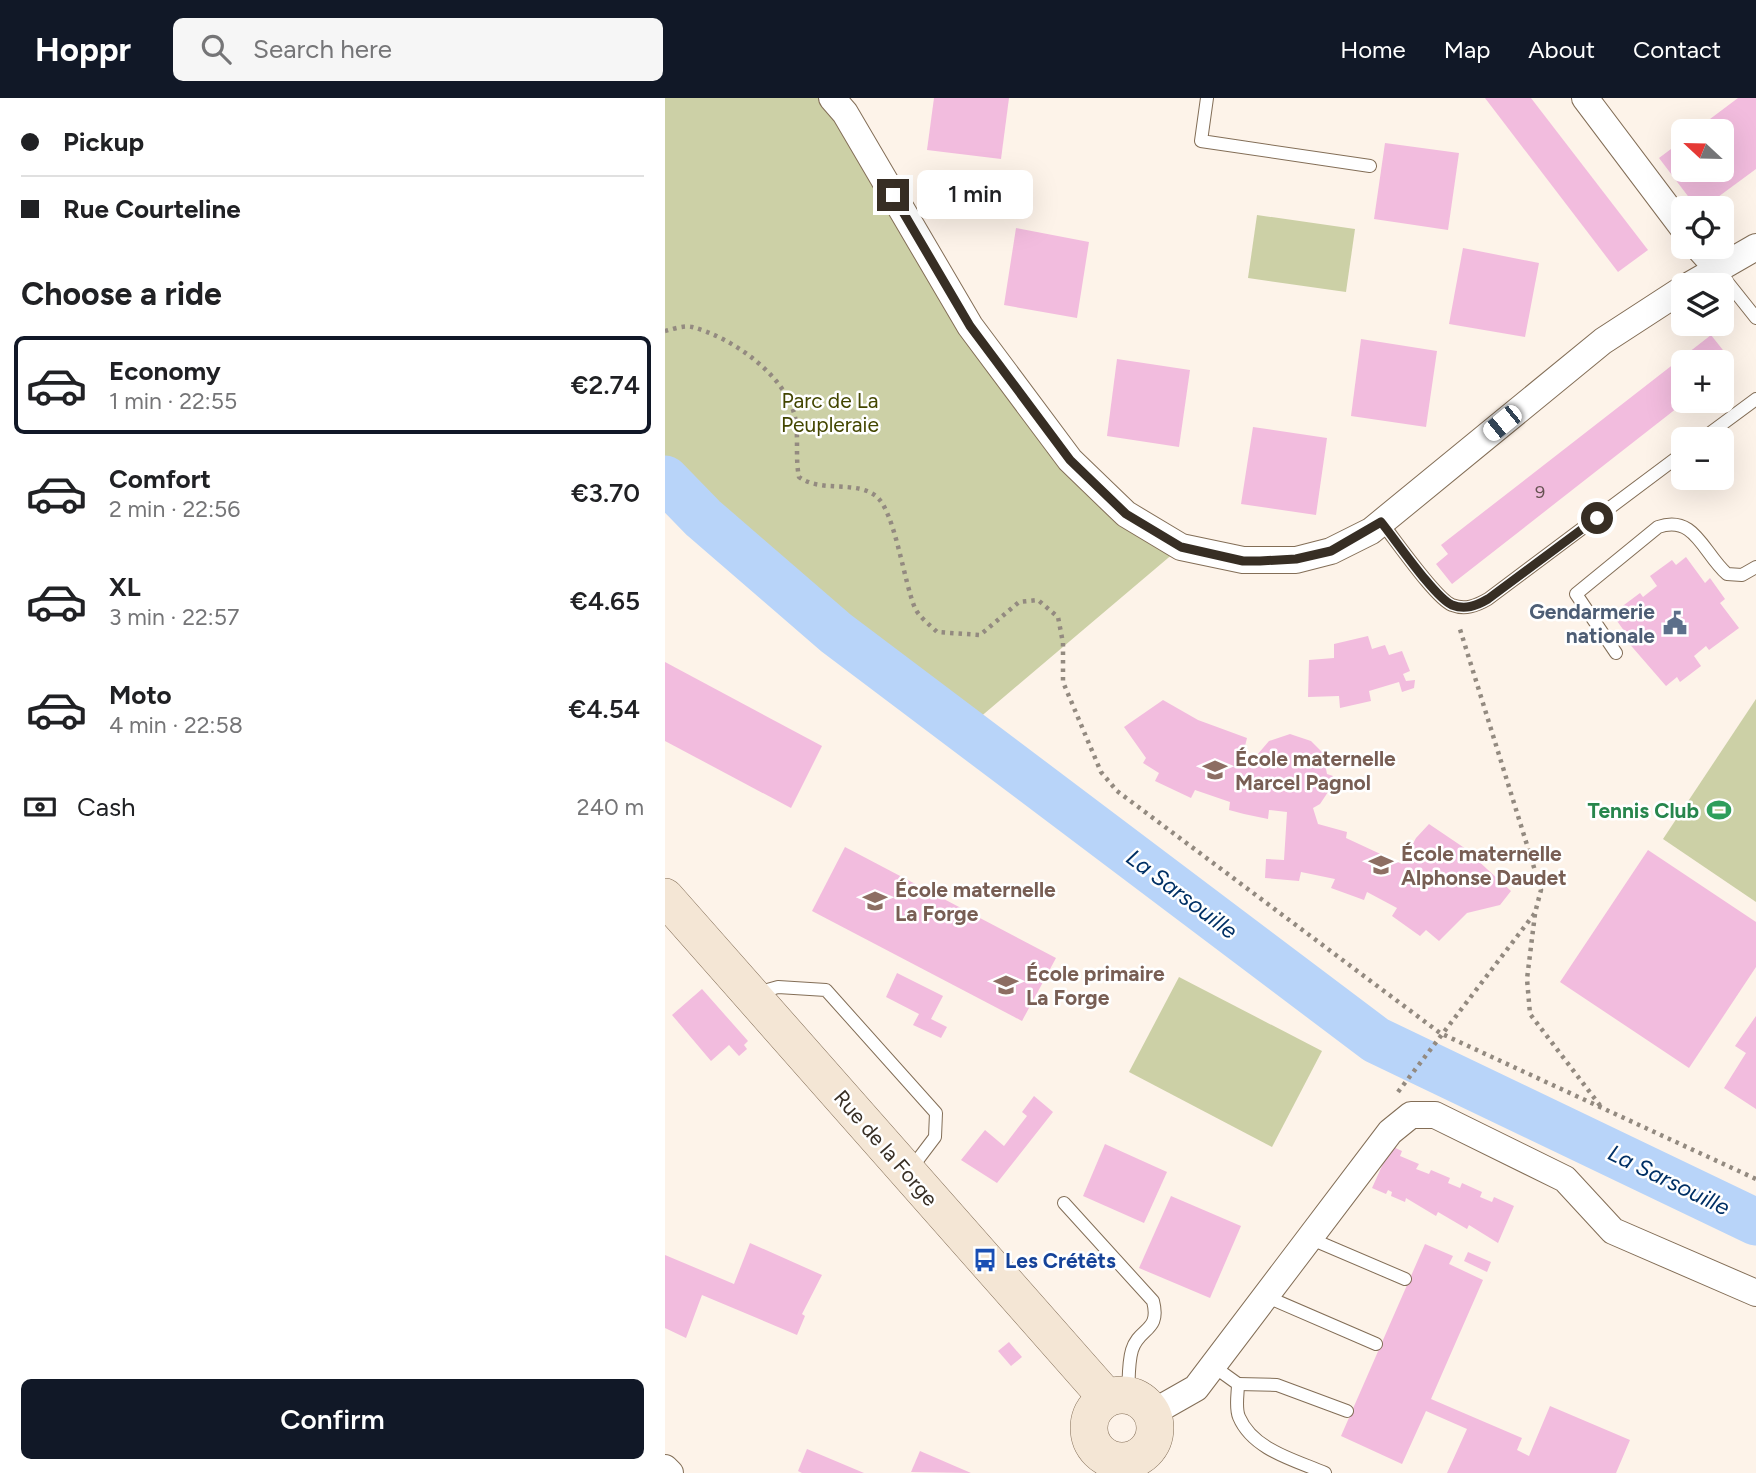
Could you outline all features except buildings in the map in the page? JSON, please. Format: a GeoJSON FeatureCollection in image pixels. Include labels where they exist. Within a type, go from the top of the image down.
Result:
{"type":"FeatureCollection","features":[{"type":"Feature","properties":{"kind":"main road","name":"Rue de la Forge"},"geometry":{"type":"LineString","coordinates":[[665,897],[908,1173],[1129,1402]]}},
{"type":"Feature","properties":{"kind":"main road"},"geometry":{"type":"LineString","coordinates":[[1129,1402],[1155,1433],[1156,1462],[1118,1461],[1108,1458],[1093,1444],[1089,1423],[1099,1405],[1129,1402]]}},
{"type":"Feature","properties":{"kind":"street"},"geometry":{"type":"LineString","coordinates":[[832,98],[845,113],[970,326],[1070,460],[1126,514],[1181,547],[1243,561],[1296,559],[1331,551],[1381,522],[1603,341],[1671,297]]}},
{"type":"Feature","properties":{"kind":"street"},"geometry":{"type":"LineString","coordinates":[[1585,98],[1671,212]]}},
{"type":"Feature","properties":{"kind":"street"},"geometry":{"type":"LineString","coordinates":[[1709,273],[1756,247]]}},
{"type":"Feature","properties":{"kind":"street"},"geometry":{"type":"LineString","coordinates":[[1709,259],[1717,268]]}},
{"type":"Feature","properties":{"kind":"street"},"geometry":{"type":"LineString","coordinates":[[1129,1402],[1196,1388],[1389,1132],[1411,1115],[1435,1115],[1565,1179],[1613,1231],[1756,1293]]}},
{"type":"Feature","properties":{"kind":"street"},"geometry":{"type":"LineString","coordinates":[[665,1468],[670,1473]]}},
{"type":"Feature","properties":{"kind":"lane"},"geometry":{"type":"LineString","coordinates":[[1207,98],[1201,142],[1370,166]]}},
{"type":"Feature","properties":{"kind":"lane"},"geometry":{"type":"LineString","coordinates":[[1717,268],[1727,277],[1756,318]]}},
{"type":"Feature","properties":{"kind":"lane"},"geometry":{"type":"LineString","coordinates":[[1718,427],[1756,399]]}},
{"type":"Feature","properties":{"kind":"lane"},"geometry":{"type":"LineString","coordinates":[[1381,522],[1444,600],[1452,605],[1472,607],[1488,599],[1671,462]]}},
{"type":"Feature","properties":{"kind":"lane"},"geometry":{"type":"LineString","coordinates":[[1616,653],[1576,594],[1658,527],[1671,522],[1685,525],[1727,574],[1742,575],[1756,567]]}},
{"type":"Feature","properties":{"kind":"lane"},"geometry":{"type":"LineString","coordinates":[[751,995],[778,987],[826,990],[936,1113],[935,1137],[908,1173]]}},
{"type":"Feature","properties":{"kind":"lane"},"geometry":{"type":"LineString","coordinates":[[1063,1203],[1153,1301],[1156,1314],[1151,1329],[1133,1348],[1129,1402]]}},
{"type":"Feature","properties":{"kind":"lane"},"geometry":{"type":"LineString","coordinates":[[1309,1238],[1405,1279]]}},
{"type":"Feature","properties":{"kind":"lane"},"geometry":{"type":"LineString","coordinates":[[1265,1296],[1376,1343]]}},
{"type":"Feature","properties":{"kind":"lane"},"geometry":{"type":"LineString","coordinates":[[1213,1366],[1238,1384],[1277,1385],[1347,1411]]}},
{"type":"Feature","properties":{"kind":"lane"},"geometry":{"type":"LineString","coordinates":[[1238,1384],[1238,1415],[1255,1439],[1273,1451],[1325,1473]]}},
{"type":"Feature","properties":{"kind":"path"},"geometry":{"type":"LineString","coordinates":[[665,331],[689,326],[729,343],[765,370],[784,390],[795,417],[799,477],[807,483],[858,490],[876,496],[887,512],[916,611],[937,632],[980,635],[1019,602],[1038,600],[1058,617],[1063,643],[1063,682],[1101,772],[1117,791],[1440,1033],[1756,1179]]}},
{"type":"Feature","properties":{"kind":"path"},"geometry":{"type":"LineString","coordinates":[[1452,605],[1541,890],[1535,913],[1527,979],[1530,1014],[1604,1111]]}},
{"type":"Feature","properties":{"kind":"path"},"geometry":{"type":"LineString","coordinates":[[1411,1074],[1535,913]]}},
{"type":"Feature","properties":{"kind":"green space","name":"Parc de La Peupleraie"},"geometry":{"type":"Polygon","coordinates":[[[665,98],[832,98],[1070,460],[1181,547],[965,730],[772,579],[699,514],[665,479],[665,98]]]}},
{"type":"Feature","properties":{"kind":"green space"},"geometry":{"type":"Polygon","coordinates":[[[1257,215],[1355,229],[1346,292],[1248,278],[1257,215]]]}},
{"type":"Feature","properties":{"kind":"green space","name":"Tennis Club"},"geometry":{"type":"Polygon","coordinates":[[[1756,699],[1756,902],[1663,839],[1756,699]]]}},
{"type":"Feature","properties":{"kind":"green space"},"geometry":{"type":"Polygon","coordinates":[[[1179,977],[1322,1051],[1272,1147],[1129,1072],[1179,977]]]}},
{"type":"Feature","properties":{"kind":"waterway","name":"La Sarsouille"},"geometry":{"type":"LineString","coordinates":[[665,479],[703,518],[836,633],[1376,1040],[1756,1222]]}},
{"type":"Feature","properties":{"kind":"place","name":"Gendarmerie nationale"},"geometry":{"type":"Point","coordinates":[1675,623]}},
{"type":"Feature","properties":{"kind":"place","name":"École maternelle Marcel Pagnol"},"geometry":{"type":"Point","coordinates":[1215,770]}},
{"type":"Feature","properties":{"kind":"place","name":"Tennis Club"},"geometry":{"type":"Point","coordinates":[1719,810]}},
{"type":"Feature","properties":{"kind":"place","name":"École maternelle Alphonse Daudet"},"geometry":{"type":"Point","coordinates":[1381,865]}},
{"type":"Feature","properties":{"kind":"place","name":"École maternelle La Forge"},"geometry":{"type":"Point","coordinates":[875,901]}},
{"type":"Feature","properties":{"kind":"place","name":"École primaire La Forge"},"geometry":{"type":"Point","coordinates":[1006,985]}},
{"type":"Feature","properties":{"kind":"place","name":"Les Crétêts"},"geometry":{"type":"Point","coordinates":[985,1260]}},
{"type":"Feature","properties":{"kind":"route"},"geometry":{"type":"LineString","coordinates":[[893,195],[970,326],[1070,460],[1126,514],[1181,547],[1243,561],[1296,559],[1331,551],[1350,543],[1381,522],[1444,600],[1452,605],[1472,607],[1488,599],[1597,518]]}}]}
